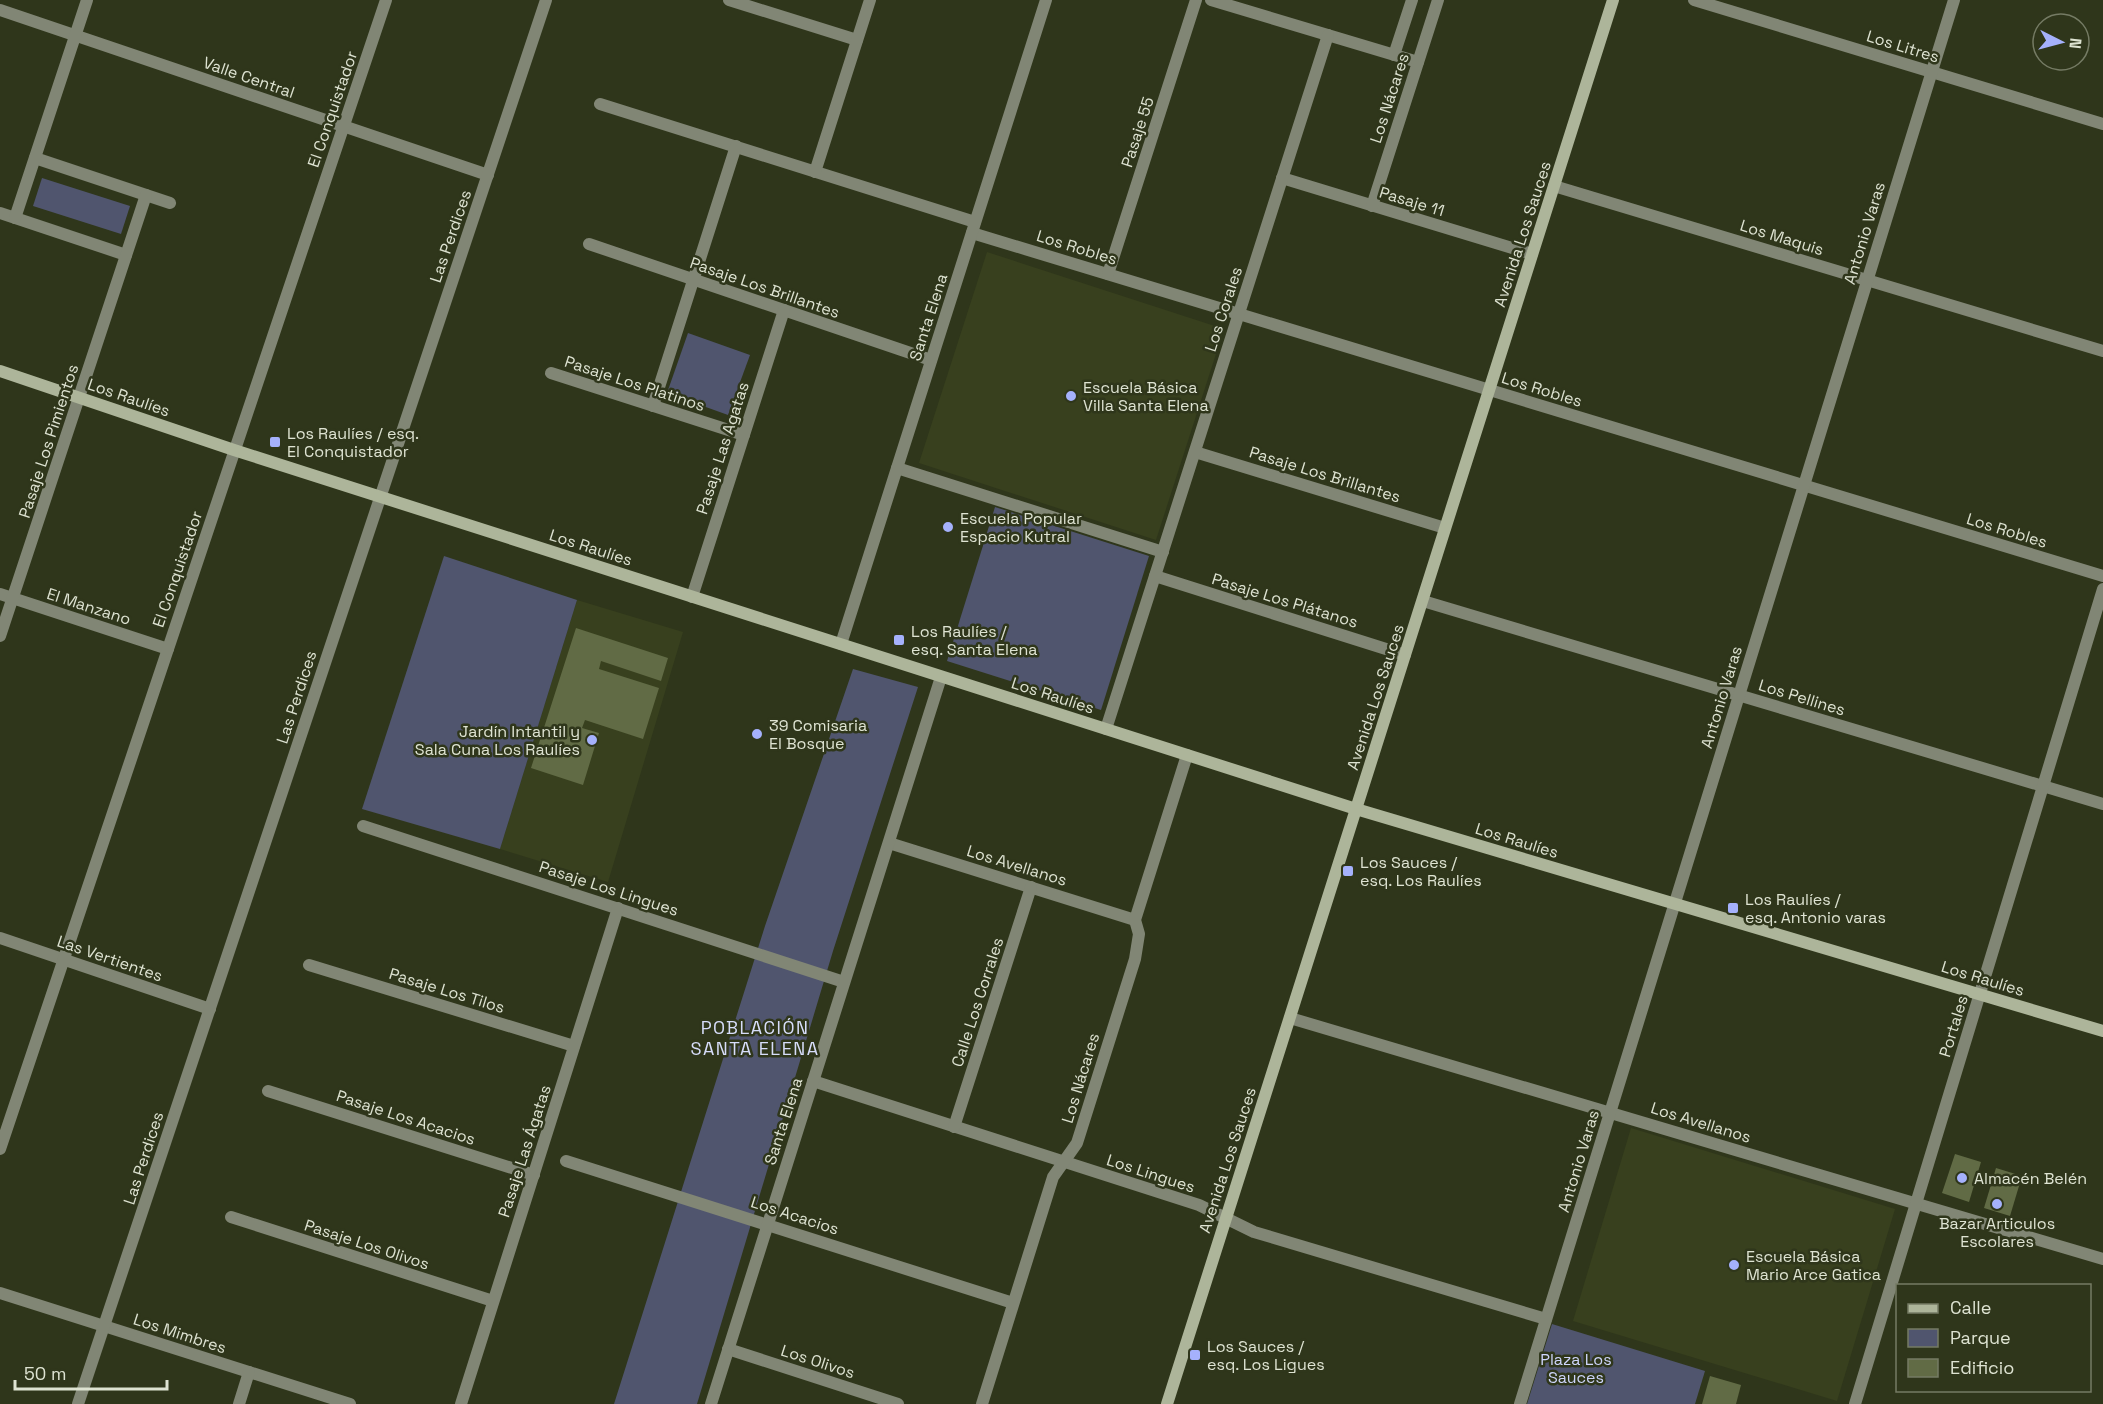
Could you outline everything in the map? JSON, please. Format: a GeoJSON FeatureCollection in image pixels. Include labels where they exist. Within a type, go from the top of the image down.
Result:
{"type":"FeatureCollection","features":[{"type":"Feature","properties":{"kind":"street"},"geometry":{"type":"LineString","coordinates":[[15,218],[87,0]]}},
{"type":"Feature","properties":{"kind":"street","name":"El Conquistador"},"geometry":{"type":"LineString","coordinates":[[0,1149],[386,0]]}},
{"type":"Feature","properties":{"kind":"street","name":"Las Perdices"},"geometry":{"type":"LineString","coordinates":[[78,1404],[546,0]]}},
{"type":"Feature","properties":{"kind":"street"},"geometry":{"type":"LineString","coordinates":[[729,0],[857,40]]}},
{"type":"Feature","properties":{"kind":"street"},"geometry":{"type":"LineString","coordinates":[[815,171],[870,0]]}},
{"type":"Feature","properties":{"kind":"street","name":"Santa Elena"},"geometry":{"type":"LineString","coordinates":[[841,644],[1046,0]]}},
{"type":"Feature","properties":{"kind":"street","name":"Pasaje 55"},"geometry":{"type":"LineString","coordinates":[[1108,274],[1196,0]]}},
{"type":"Feature","properties":{"kind":"street"},"geometry":{"type":"LineString","coordinates":[[1211,0],[1418,62]]}},
{"type":"Feature","properties":{"kind":"street","name":"Los Nácares"},"geometry":{"type":"LineString","coordinates":[[1394,55],[1412,0]]}},
{"type":"Feature","properties":{"kind":"street","name":"Los Nácares"},"geometry":{"type":"LineString","coordinates":[[1372,206],[1438,0]]}},
{"type":"Feature","properties":{"kind":"street","name":"Avenida Los Sauces"},"geometry":{"type":"LineString","coordinates":[[1167,1404],[1613,0]]}},
{"type":"Feature","properties":{"kind":"street","name":"Los Litres"},"geometry":{"type":"LineString","coordinates":[[1694,0],[2103,124]]}},
{"type":"Feature","properties":{"kind":"street","name":"Antonio Varas"},"geometry":{"type":"LineString","coordinates":[[1520,1404],[1954,0]]}},
{"type":"Feature","properties":{"kind":"street","name":"Valle Central"},"geometry":{"type":"LineString","coordinates":[[0,10],[488,175]]}},
{"type":"Feature","properties":{"kind":"street","name":"Los Corales"},"geometry":{"type":"LineString","coordinates":[[1106,729],[1328,35]]}},
{"type":"Feature","properties":{"kind":"street","name":"Los Robles"},"geometry":{"type":"LineString","coordinates":[[600,104],[815,171],[1108,274],[2103,576]]}},
{"type":"Feature","properties":{"kind":"street"},"geometry":{"type":"LineString","coordinates":[[654,406],[736,147]]}},
{"type":"Feature","properties":{"kind":"street"},"geometry":{"type":"LineString","coordinates":[[35,158],[170,203]]}},
{"type":"Feature","properties":{"kind":"street","name":"Pasaje 11"},"geometry":{"type":"LineString","coordinates":[[1282,178],[1533,255]]}},
{"type":"Feature","properties":{"kind":"street","name":"Los Maquis"},"geometry":{"type":"LineString","coordinates":[[1554,186],[2103,351]]}},
{"type":"Feature","properties":{"kind":"street","name":"Pasaje Los Pimientos"},"geometry":{"type":"LineString","coordinates":[[0,636],[146,195]]}},
{"type":"Feature","properties":{"kind":"street"},"geometry":{"type":"LineString","coordinates":[[0,213],[126,255]]}},
{"type":"Feature","properties":{"kind":"street","name":"Pasaje Los Brillantes"},"geometry":{"type":"LineString","coordinates":[[589,244],[932,360]]}},
{"type":"Feature","properties":{"kind":"street","name":"Pasaje Las Agatas"},"geometry":{"type":"LineString","coordinates":[[692,597],[784,310]]}},
{"type":"Feature","properties":{"kind":"street","name":"Los Raulíes"},"geometry":{"type":"LineString","coordinates":[[0,371],[234,450],[1356,809],[2103,1031]]}},
{"type":"Feature","properties":{"kind":"street","name":"Pasaje Los Platinos"},"geometry":{"type":"LineString","coordinates":[[551,373],[744,435]]}},
{"type":"Feature","properties":{"kind":"street","name":"Pasaje Los Brillantes"},"geometry":{"type":"LineString","coordinates":[[1195,452],[1445,528]]}},
{"type":"Feature","properties":{"kind":"street"},"geometry":{"type":"LineString","coordinates":[[897,468],[1163,552]]}},
{"type":"Feature","properties":{"kind":"street","name":"Pasaje Los Plátanos"},"geometry":{"type":"LineString","coordinates":[[1155,576],[1405,655]]}},
{"type":"Feature","properties":{"kind":"street","name":"Portales"},"geometry":{"type":"LineString","coordinates":[[1855,1404],[2103,589]]}},
{"type":"Feature","properties":{"kind":"street","name":"El Manzano"},"geometry":{"type":"LineString","coordinates":[[0,594],[168,650]]}},
{"type":"Feature","properties":{"kind":"street","name":"Los Pellines"},"geometry":{"type":"LineString","coordinates":[[1423,601],[2103,804]]}},
{"type":"Feature","properties":{"kind":"street","name":"Santa Elena"},"geometry":{"type":"LineString","coordinates":[[711,1404],[941,676]]}},
{"type":"Feature","properties":{"kind":"street","name":"Los Nácares"},"geometry":{"type":"LineString","coordinates":[[982,1404],[1053,1177],[1077,1143],[1135,960],[1139,934],[1135,920],[1187,755]]}},
{"type":"Feature","properties":{"kind":"street","name":"Pasaje Los Lingues"},"geometry":{"type":"LineString","coordinates":[[363,826],[844,982]]}},
{"type":"Feature","properties":{"kind":"street","name":"Los Avellanos"},"geometry":{"type":"LineString","coordinates":[[889,843],[1135,920]]}},
{"type":"Feature","properties":{"kind":"street","name":"Calle Los Corrales"},"geometry":{"type":"LineString","coordinates":[[954,1127],[1031,887]]}},
{"type":"Feature","properties":{"kind":"street","name":"Pasaje Las Ágatas"},"geometry":{"type":"LineString","coordinates":[[461,1404],[618,908]]}},
{"type":"Feature","properties":{"kind":"street","name":"Las Vertientes"},"geometry":{"type":"LineString","coordinates":[[0,938],[210,1009]]}},
{"type":"Feature","properties":{"kind":"street","name":"Pasaje Los Tilos"},"geometry":{"type":"LineString","coordinates":[[309,964],[574,1046]]}},
{"type":"Feature","properties":{"kind":"street","name":"Los Avellanos"},"geometry":{"type":"LineString","coordinates":[[1290,1018],[2103,1259]]}},
{"type":"Feature","properties":{"kind":"street","name":"Los Lingues"},"geometry":{"type":"LineString","coordinates":[[813,1081],[1199,1205],[1254,1232],[1546,1319]]}},
{"type":"Feature","properties":{"kind":"street","name":"Pasaje Los Acacios"},"geometry":{"type":"LineString","coordinates":[[268,1091],[534,1175]]}},
{"type":"Feature","properties":{"kind":"street","name":"Los Acacios"},"geometry":{"type":"LineString","coordinates":[[566,1161],[1013,1303]]}},
{"type":"Feature","properties":{"kind":"street","name":"Pasaje Los Olivos"},"geometry":{"type":"LineString","coordinates":[[231,1217],[493,1302]]}},
{"type":"Feature","properties":{"kind":"street","name":"Los Mimbres"},"geometry":{"type":"LineString","coordinates":[[0,1293],[350,1404]]}},
{"type":"Feature","properties":{"kind":"street","name":"Los Olivos"},"geometry":{"type":"LineString","coordinates":[[728,1349],[898,1404]]}},
{"type":"Feature","properties":{"kind":"street"},"geometry":{"type":"LineString","coordinates":[[239,1404],[249,1372]]}},
{"type":"Feature","properties":{"kind":"shaded area","name":"Escuela Básica Villa Santa Elena"},"geometry":{"type":"Polygon","coordinates":[[[987,252],[1224,329],[1156,540],[919,463],[987,252]]]}},
{"type":"Feature","properties":{"kind":"shaded area","name":"Jardín Intantil y Sala Cuna Los Raulíes"},"geometry":{"type":"Polygon","coordinates":[[[577,600],[683,632],[608,882],[500,849],[577,600]]]}},
{"type":"Feature","properties":{"kind":"shaded area","name":"Escuela Básica Mario Arce Gatica"},"geometry":{"type":"Polygon","coordinates":[[[1631,1128],[1895,1209],[1837,1401],[1573,1321],[1631,1128]]]}},
{"type":"Feature","properties":{"kind":"green space"},"geometry":{"type":"Polygon","coordinates":[[[42,178],[130,206],[121,234],[33,206],[42,178]]]}},
{"type":"Feature","properties":{"kind":"green space"},"geometry":{"type":"Polygon","coordinates":[[[688,333],[750,355],[728,415],[667,393],[688,333]]]}},
{"type":"Feature","properties":{"kind":"green space"},"geometry":{"type":"Polygon","coordinates":[[[995,507],[1149,556],[1101,710],[947,661],[995,507]]]}},
{"type":"Feature","properties":{"kind":"green space"},"geometry":{"type":"Polygon","coordinates":[[[444,556],[577,600],[500,849],[362,809],[444,556]]]}},
{"type":"Feature","properties":{"kind":"green space"},"geometry":{"type":"Polygon","coordinates":[[[853,669],[918,687],[833,951],[697,1404],[614,1404],[765,926],[853,669]]]}},
{"type":"Feature","properties":{"kind":"green space","name":"Plaza Los Sauces"},"geometry":{"type":"Polygon","coordinates":[[[1552,1324],[1705,1371],[1695,1404],[1527,1404],[1552,1324]]]}},
{"type":"Feature","properties":{"kind":"building"},"geometry":{"type":"Polygon","coordinates":[[[576,628],[668,658],[661,681],[601,661],[599,669],[659,688],[643,739],[585,720],[582,728],[599,733],[583,785],[531,768],[576,628]]]}},
{"type":"Feature","properties":{"kind":"building","name":"Almacén Belén"},"geometry":{"type":"Polygon","coordinates":[[[1955,1154],[1981,1162],[1969,1202],[1942,1193],[1955,1154]]]}},
{"type":"Feature","properties":{"kind":"building"},"geometry":{"type":"Polygon","coordinates":[[[1996,1168],[2022,1176],[2010,1216],[1984,1208],[1996,1168]]]}},
{"type":"Feature","properties":{"kind":"building"},"geometry":{"type":"Polygon","coordinates":[[[1710,1376],[1741,1385],[1736,1404],[1702,1404],[1710,1376]]]}},
{"type":"Feature","properties":{"kind":"place","name":"Escuela Básica Villa Santa Elena"},"geometry":{"type":"Point","coordinates":[1071,396]}},
{"type":"Feature","properties":{"kind":"place","name":"Los Raulíes / esq. El Conquistador"},"geometry":{"type":"Point","coordinates":[275,442]}},
{"type":"Feature","properties":{"kind":"place","name":"Escuela Popular Espacio Kutral"},"geometry":{"type":"Point","coordinates":[948,527]}},
{"type":"Feature","properties":{"kind":"place","name":"Los Raulíes / esq. Santa Elena"},"geometry":{"type":"Point","coordinates":[899,640]}},
{"type":"Feature","properties":{"kind":"place","name":"39 Comisaria El Bosque"},"geometry":{"type":"Point","coordinates":[757,734]}},
{"type":"Feature","properties":{"kind":"place","name":"Jardín Intantil y Sala Cuna Los Raulíes"},"geometry":{"type":"Point","coordinates":[592,740]}},
{"type":"Feature","properties":{"kind":"place","name":"Los Sauces / esq. Los Raulíes"},"geometry":{"type":"Point","coordinates":[1348,871]}},
{"type":"Feature","properties":{"kind":"place","name":"Los Raulíes / esq. Antonio varas"},"geometry":{"type":"Point","coordinates":[1733,908]}},
{"type":"Feature","properties":{"kind":"place","name":"Almacén Belén"},"geometry":{"type":"Point","coordinates":[1962,1178]}},
{"type":"Feature","properties":{"kind":"place","name":"Bazar Articulos Escolares"},"geometry":{"type":"Point","coordinates":[1997,1204]}},
{"type":"Feature","properties":{"kind":"place","name":"Escuela Básica Mario Arce Gatica"},"geometry":{"type":"Point","coordinates":[1734,1265]}},
{"type":"Feature","properties":{"kind":"place","name":"Los Sauces / esq. Los Ligues"},"geometry":{"type":"Point","coordinates":[1195,1355]}},
{"type":"Feature","properties":{"kind":"district","name":"POBLACIÓN SANTA ELENA"},"geometry":{"type":"Point","coordinates":[755,1038]}}]}
